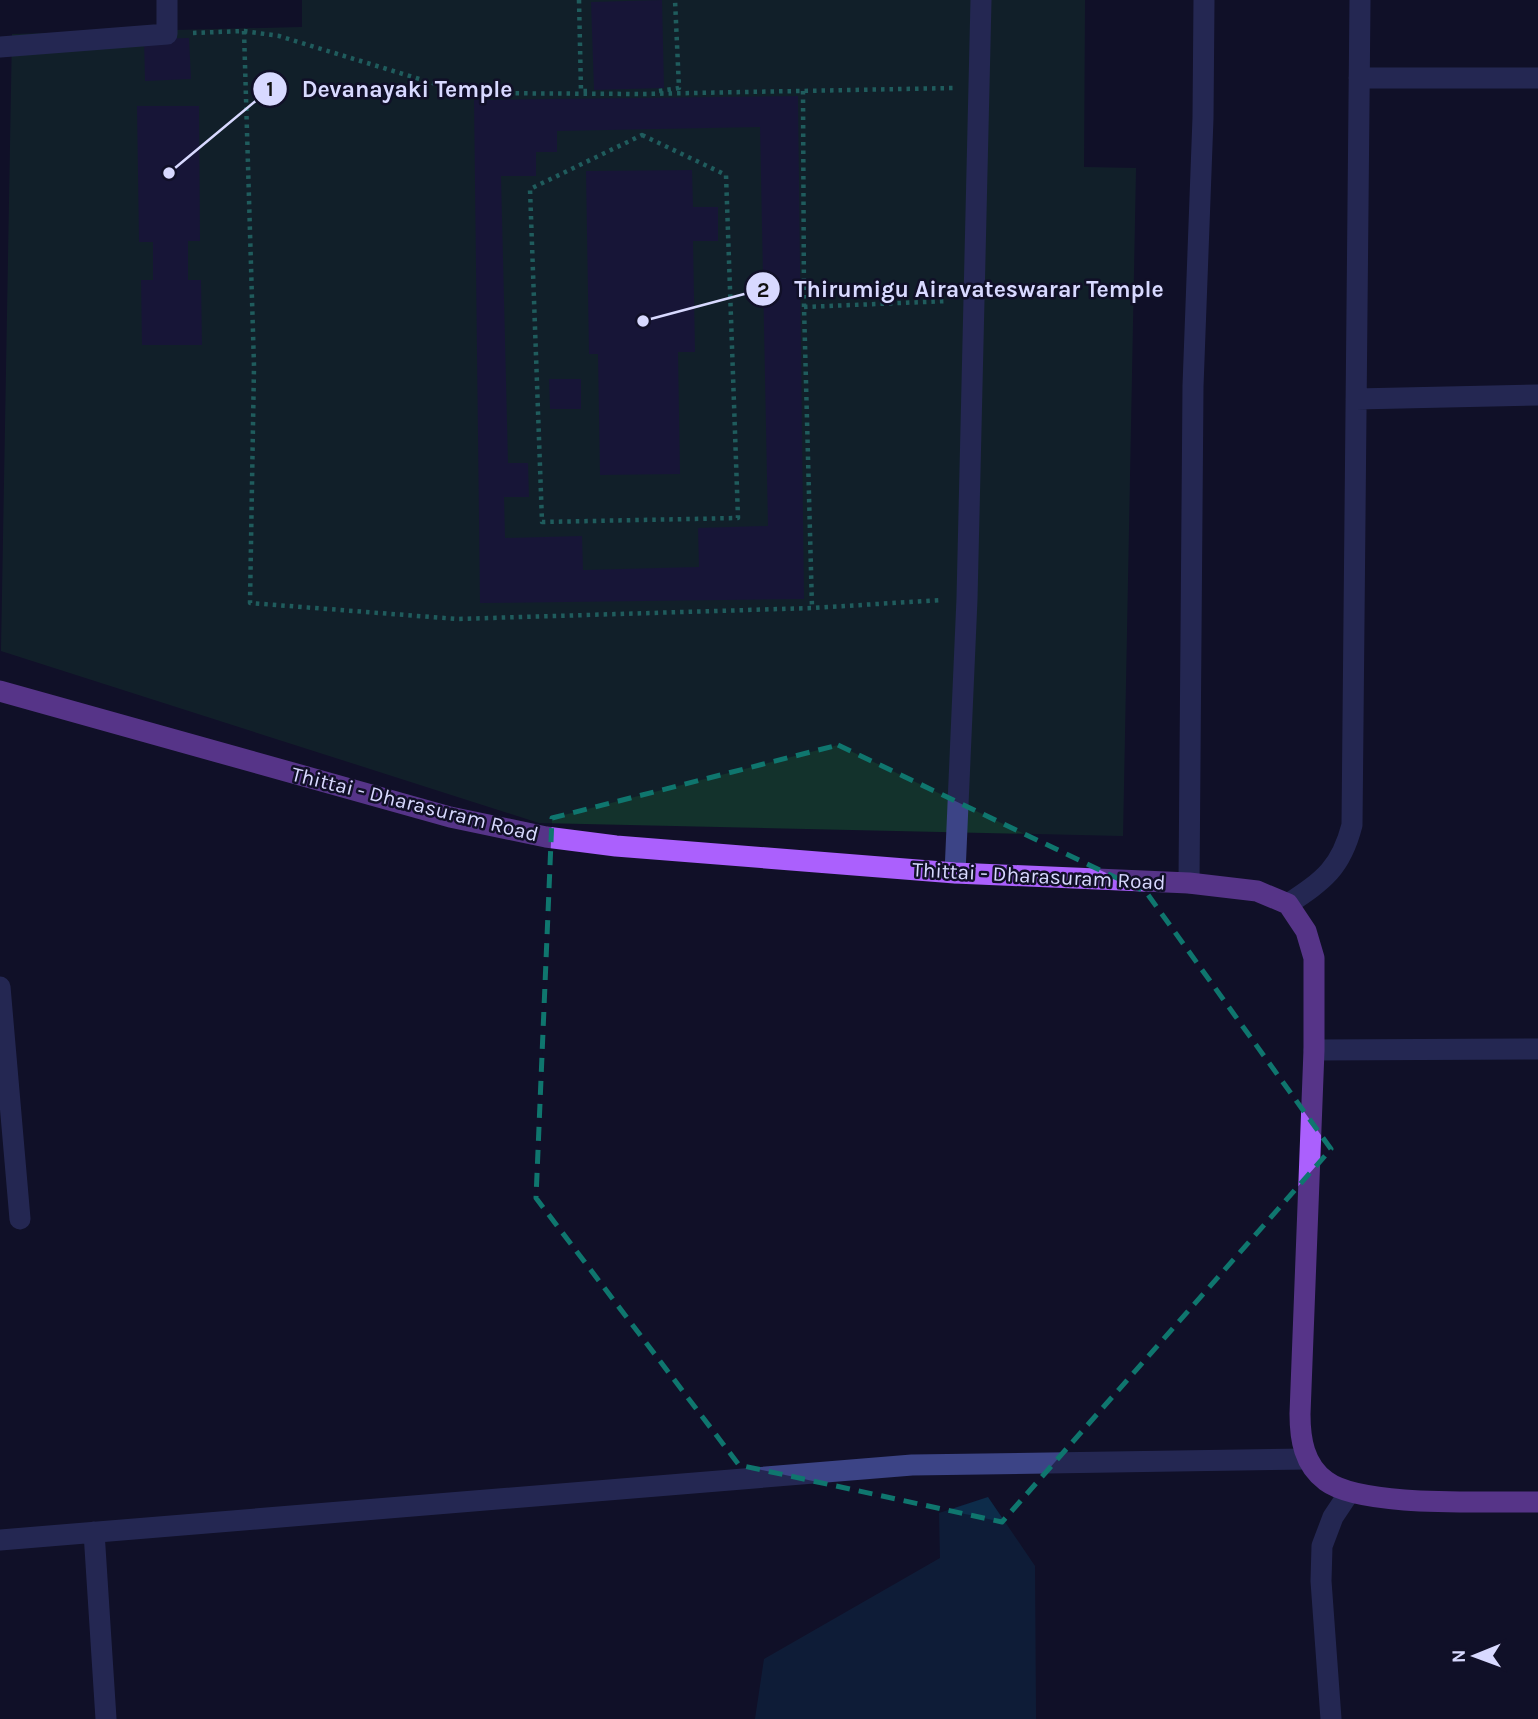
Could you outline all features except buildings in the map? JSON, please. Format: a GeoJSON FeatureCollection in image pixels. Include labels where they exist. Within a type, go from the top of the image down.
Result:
{"type":"FeatureCollection","features":[{"type":"Feature","properties":{"kind":"main road","name":"Thittai - Dharasuram Road"},"geometry":{"type":"LineString","coordinates":[[0,691],[450,817],[547,837],[629,847],[955,873],[1189,883],[1257,891],[1288,904]]}},
{"type":"Feature","properties":{"kind":"main road"},"geometry":{"type":"LineString","coordinates":[[1288,904],[1306,931],[1314,958],[1314,1051],[1300,1425],[1300,1436],[1307,1459],[1325,1480],[1349,1493],[1385,1499],[1538,1502]]}},
{"type":"Feature","properties":{"kind":"street"},"geometry":{"type":"LineString","coordinates":[[0,47],[167,34],[166,0]]}},
{"type":"Feature","properties":{"kind":"street"},"geometry":{"type":"LineString","coordinates":[[955,873],[967,598],[981,0]]}},
{"type":"Feature","properties":{"kind":"street"},"geometry":{"type":"LineString","coordinates":[[1189,883],[1193,386],[1203,118],[1204,0]]}},
{"type":"Feature","properties":{"kind":"street"},"geometry":{"type":"LineString","coordinates":[[1288,904],[1318,885],[1334,867],[1346,850],[1352,825],[1360,0]]}},
{"type":"Feature","properties":{"kind":"street"},"geometry":{"type":"LineString","coordinates":[[1359,78],[1538,78]]}},
{"type":"Feature","properties":{"kind":"street"},"geometry":{"type":"LineString","coordinates":[[1356,399],[1538,395]]}},
{"type":"Feature","properties":{"kind":"street"},"geometry":{"type":"LineString","coordinates":[[0,987],[20,1219]]}},
{"type":"Feature","properties":{"kind":"street"},"geometry":{"type":"LineString","coordinates":[[1314,1051],[1538,1049]]}},
{"type":"Feature","properties":{"kind":"street"},"geometry":{"type":"LineString","coordinates":[[0,1540],[912,1465],[1307,1459]]}},
{"type":"Feature","properties":{"kind":"street"},"geometry":{"type":"LineString","coordinates":[[1331,1719],[1321,1581],[1322,1546],[1333,1517],[1349,1493]]}},
{"type":"Feature","properties":{"kind":"street"},"geometry":{"type":"LineString","coordinates":[[94,1532],[106,1719]]}},
{"type":"Feature","properties":{"kind":"path"},"geometry":{"type":"LineString","coordinates":[[579,0],[581,91],[641,94],[679,88],[675,0]]}},
{"type":"Feature","properties":{"kind":"path"},"geometry":{"type":"LineString","coordinates":[[167,34],[244,31],[279,36],[465,93],[641,94],[978,88]]}},
{"type":"Feature","properties":{"kind":"path"},"geometry":{"type":"LineString","coordinates":[[244,31],[254,366],[250,603],[457,619],[812,608],[967,598]]}},
{"type":"Feature","properties":{"kind":"path"},"geometry":{"type":"LineString","coordinates":[[803,91],[804,307],[812,608]]}},
{"type":"Feature","properties":{"kind":"path"},"geometry":{"type":"LineString","coordinates":[[642,135],[726,175],[738,518],[542,522],[530,189],[642,135]]}},
{"type":"Feature","properties":{"kind":"path"},"geometry":{"type":"LineString","coordinates":[[804,307],[974,300]]}},
{"type":"Feature","properties":{"kind":"highlighted area"},"geometry":{"type":"Polygon","coordinates":[[[838,745],[1146,892],[1331,1149],[1002,1522],[739,1465],[536,1198],[552,818],[838,745]]]}},
{"type":"Feature","properties":{"kind":"green space"},"geometry":{"type":"Polygon","coordinates":[[[302,0],[1085,0],[1084,167],[1136,168],[1123,836],[539,823],[1,651],[12,34],[302,27],[302,0]]]}},
{"type":"Feature","properties":{"kind":"water"},"geometry":{"type":"Polygon","coordinates":[[[988,1497],[1035,1566],[1036,1719],[755,1719],[764,1659],[940,1558],[939,1513],[988,1497]]]}},
{"type":"Feature","properties":{"kind":"place","name":"Devanayaki Temple"},"geometry":{"type":"Point","coordinates":[169,173]}},
{"type":"Feature","properties":{"kind":"place","name":"Thirumigu Airavateswarar Temple"},"geometry":{"type":"Point","coordinates":[643,321]}}]}
